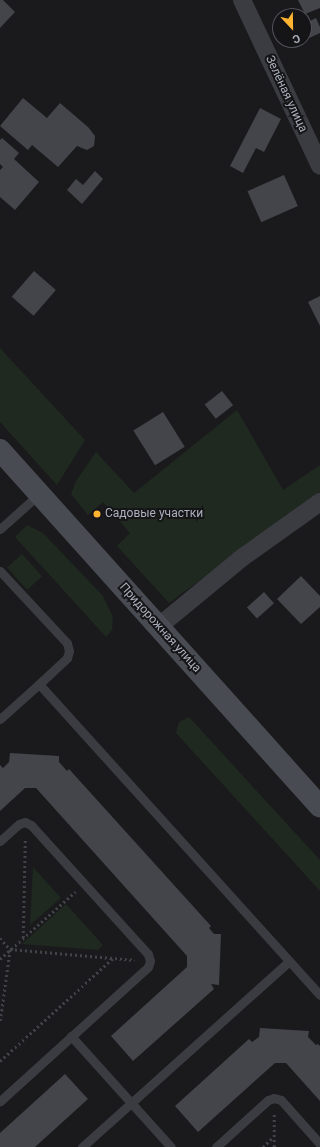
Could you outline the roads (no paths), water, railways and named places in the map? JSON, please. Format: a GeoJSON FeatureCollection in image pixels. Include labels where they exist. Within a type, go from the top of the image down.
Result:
{"type":"FeatureCollection","features":[{"type":"Feature","properties":{"kind":"main road","name":"Придорожная улица"},"geometry":{"type":"LineString","coordinates":[[0,450],[320,807]]}},
{"type":"Feature","properties":{"kind":"street","name":"Зелёная улица"},"geometry":{"type":"LineString","coordinates":[[242,0],[320,166]]}},
{"type":"Feature","properties":{"kind":"street"},"geometry":{"type":"LineString","coordinates":[[158,627],[243,557],[320,502]]}},
{"type":"Feature","properties":{"kind":"lane"},"geometry":{"type":"LineString","coordinates":[[0,529],[39,494]]}},
{"type":"Feature","properties":{"kind":"lane"},"geometry":{"type":"LineString","coordinates":[[0,571],[66,643],[69,651],[67,658],[0,719]]}},
{"type":"Feature","properties":{"kind":"lane"},"geometry":{"type":"LineString","coordinates":[[39,684],[320,995]]}},
{"type":"Feature","properties":{"kind":"lane"},"geometry":{"type":"LineString","coordinates":[[0,841],[19,824],[25,822],[31,825],[148,954],[150,961],[148,968],[0,1100]]}},
{"type":"Feature","properties":{"kind":"lane"},"geometry":{"type":"LineString","coordinates":[[82,1147],[289,961]]}},
{"type":"Feature","properties":{"kind":"lane"},"geometry":{"type":"LineString","coordinates":[[71,1036],[171,1147]]}},
{"type":"Feature","properties":{"kind":"lane"},"geometry":{"type":"LineString","coordinates":[[216,1147],[268,1100],[274,1098],[281,1100],[320,1144]]}},
{"type":"Feature","properties":{"kind":"place","name":"Садовые участки"},"geometry":{"type":"Point","coordinates":[97,514]}}]}
